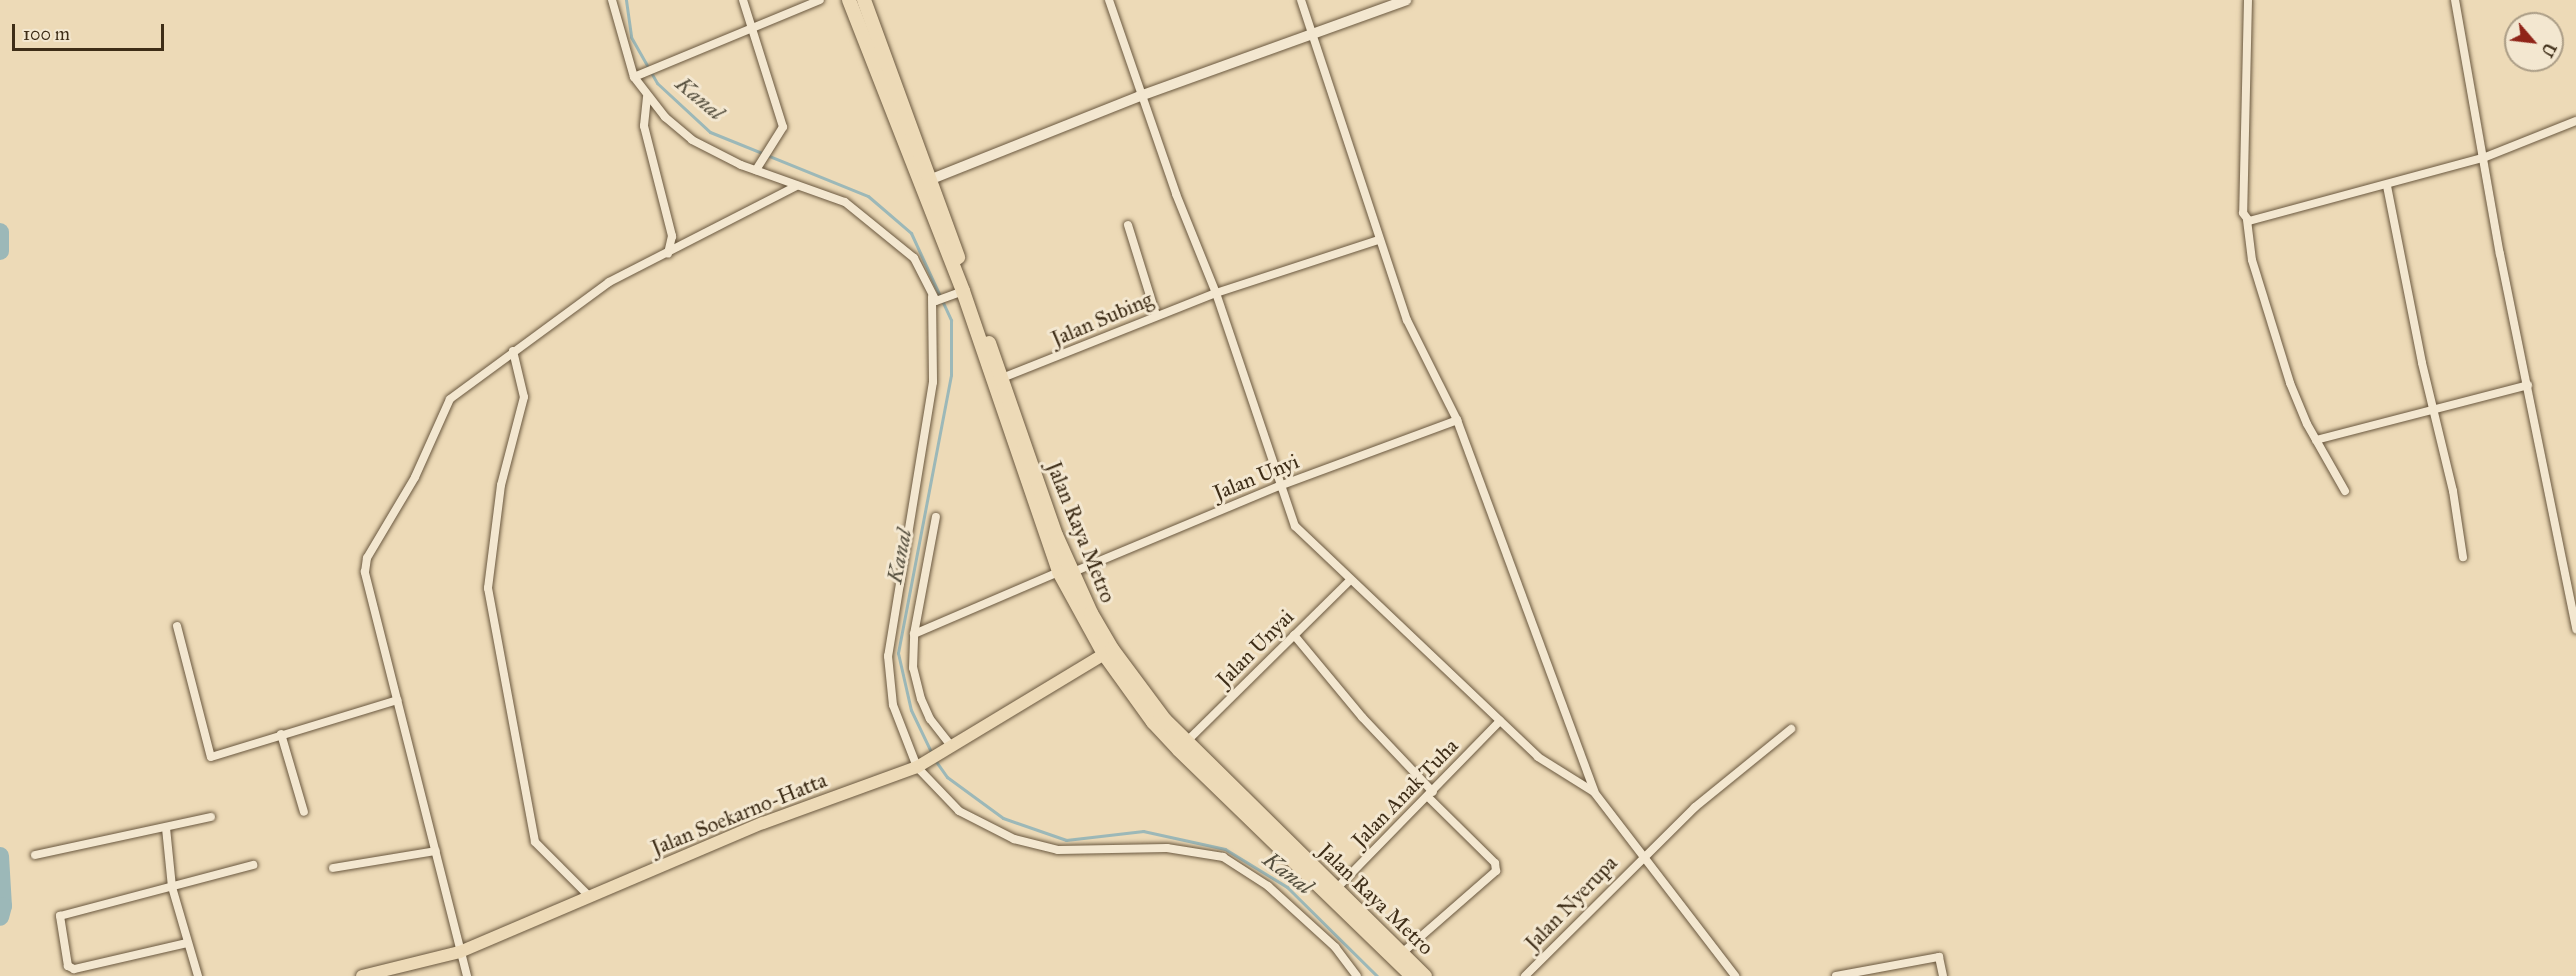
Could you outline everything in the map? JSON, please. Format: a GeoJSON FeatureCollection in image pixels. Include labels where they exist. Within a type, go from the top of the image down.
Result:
{"type":"FeatureCollection","features":[{"type":"Feature","properties":{"kind":"highway"},"geometry":{"type":"LineString","coordinates":[[849,0],[925,182],[960,293],[1065,572],[1130,693],[1179,750],[1412,976]]}},
{"type":"Feature","properties":{"kind":"highway","name":"Jalan Raya Metro"},"geometry":{"type":"LineString","coordinates":[[864,0],[925,182],[1002,378],[1065,572]]}},
{"type":"Feature","properties":{"kind":"highway","name":"Jalan Raya Metro"},"geometry":{"type":"LineString","coordinates":[[1108,652],[1186,742],[1425,976]]}},
{"type":"Feature","properties":{"kind":"main road","name":"Jalan Soekarno-Hatta"},"geometry":{"type":"LineString","coordinates":[[362,976],[460,952],[763,823],[920,765],[1108,652]]}},
{"type":"Feature","properties":{"kind":"street"},"geometry":{"type":"LineString","coordinates":[[612,0],[634,77],[646,97],[701,146],[758,167],[797,186],[845,202],[885,231],[914,258],[936,299],[933,382],[888,656],[893,705],[920,765],[959,810],[1014,839],[1058,850],[1167,848],[1223,857],[1268,886],[1335,947],[1357,976]]}},
{"type":"Feature","properties":{"kind":"street"},"geometry":{"type":"LineString","coordinates":[[743,0],[782,126],[758,167]]}},
{"type":"Feature","properties":{"kind":"street"},"geometry":{"type":"LineString","coordinates":[[634,77],[655,66],[819,0]]}},
{"type":"Feature","properties":{"kind":"street"},"geometry":{"type":"LineString","coordinates":[[1109,0],[1140,96],[1216,293],[1279,486],[1295,526],[1538,757],[1594,792]]}},
{"type":"Feature","properties":{"kind":"street"},"geometry":{"type":"LineString","coordinates":[[1301,0],[1378,240],[1407,320],[1457,420],[1594,792],[1735,976]]}},
{"type":"Feature","properties":{"kind":"street"},"geometry":{"type":"LineString","coordinates":[[925,182],[1140,96],[1406,0]]}},
{"type":"Feature","properties":{"kind":"street"},"geometry":{"type":"LineString","coordinates":[[2248,0],[2243,213],[2247,219],[2252,260],[2290,383],[2316,440],[2345,491]]}},
{"type":"Feature","properties":{"kind":"street"},"geometry":{"type":"LineString","coordinates":[[2455,0],[2483,158],[2576,629]]}},
{"type":"Feature","properties":{"kind":"street"},"geometry":{"type":"LineString","coordinates":[[646,97],[644,126],[672,236],[668,254]]}},
{"type":"Feature","properties":{"kind":"street"},"geometry":{"type":"LineString","coordinates":[[2247,219],[2255,222],[2483,158],[2576,121]]}},
{"type":"Feature","properties":{"kind":"street"},"geometry":{"type":"LineString","coordinates":[[467,976],[365,572],[367,558],[415,477],[445,405],[513,351],[609,282],[668,254],[797,186]]}},
{"type":"Feature","properties":{"kind":"street"},"geometry":{"type":"LineString","coordinates":[[2387,186],[2432,408],[2444,445],[2463,557]]}},
{"type":"Feature","properties":{"kind":"street"},"geometry":{"type":"LineString","coordinates":[[1128,225],[1156,315]]}},
{"type":"Feature","properties":{"kind":"street","name":"Jalan Subing"},"geometry":{"type":"LineString","coordinates":[[1002,378],[1156,315],[1378,240]]}},
{"type":"Feature","properties":{"kind":"street"},"geometry":{"type":"LineString","coordinates":[[936,299],[960,293]]}},
{"type":"Feature","properties":{"kind":"street"},"geometry":{"type":"LineString","coordinates":[[513,351],[524,397],[501,485],[488,588],[534,842],[590,897]]}},
{"type":"Feature","properties":{"kind":"street"},"geometry":{"type":"LineString","coordinates":[[2316,440],[2432,408],[2528,385]]}},
{"type":"Feature","properties":{"kind":"street","name":"Jalan Unyi"},"geometry":{"type":"LineString","coordinates":[[914,634],[1279,486],[1457,420]]}},
{"type":"Feature","properties":{"kind":"street"},"geometry":{"type":"LineString","coordinates":[[936,518],[914,634],[913,668],[921,699],[948,749]]}},
{"type":"Feature","properties":{"kind":"street","name":"Jalan Unyai"},"geometry":{"type":"LineString","coordinates":[[1186,742],[1350,580]]}},
{"type":"Feature","properties":{"kind":"street"},"geometry":{"type":"LineString","coordinates":[[177,626],[209,756],[397,700]]}},
{"type":"Feature","properties":{"kind":"street"},"geometry":{"type":"LineString","coordinates":[[1294,635],[1362,717],[1495,864],[1496,871],[1402,953]]}},
{"type":"Feature","properties":{"kind":"street","name":"Jalan Anak Tuha"},"geometry":{"type":"LineString","coordinates":[[1336,889],[1431,795],[1500,721]]}},
{"type":"Feature","properties":{"kind":"street","name":"Jalan Nyerupa"},"geometry":{"type":"LineString","coordinates":[[1525,976],[1643,855],[1695,807],[1791,729]]}},
{"type":"Feature","properties":{"kind":"street"},"geometry":{"type":"LineString","coordinates":[[281,734],[304,812]]}},
{"type":"Feature","properties":{"kind":"street"},"geometry":{"type":"LineString","coordinates":[[35,855],[211,817]]}},
{"type":"Feature","properties":{"kind":"street"},"geometry":{"type":"LineString","coordinates":[[166,828],[172,887],[198,976]]}},
{"type":"Feature","properties":{"kind":"street"},"geometry":{"type":"LineString","coordinates":[[333,867],[436,851]]}},
{"type":"Feature","properties":{"kind":"street"},"geometry":{"type":"LineString","coordinates":[[187,943],[74,969],[68,966],[61,915],[253,865]]}},
{"type":"Feature","properties":{"kind":"street"},"geometry":{"type":"LineString","coordinates":[[1836,976],[1940,957],[1943,976]]}},
{"type":"Feature","properties":{"kind":"waterway","name":"Kanal"},"geometry":{"type":"LineString","coordinates":[[626,0],[631,37],[657,83],[710,132],[868,196],[911,233],[951,320],[951,375],[898,653],[911,710],[932,754]]}},
{"type":"Feature","properties":{"kind":"waterway"},"geometry":{"type":"LineString","coordinates":[[0,232],[0,251]]}},
{"type":"Feature","properties":{"kind":"waterway","name":"Kanal"},"geometry":{"type":"LineString","coordinates":[[935,760],[947,777],[1003,818],[1066,840],[1143,831],[1225,849],[1287,887],[1377,976]]}},
{"type":"Feature","properties":{"kind":"waterway"},"geometry":{"type":"LineString","coordinates":[[0,856],[3,906],[0,917]]}}]}
